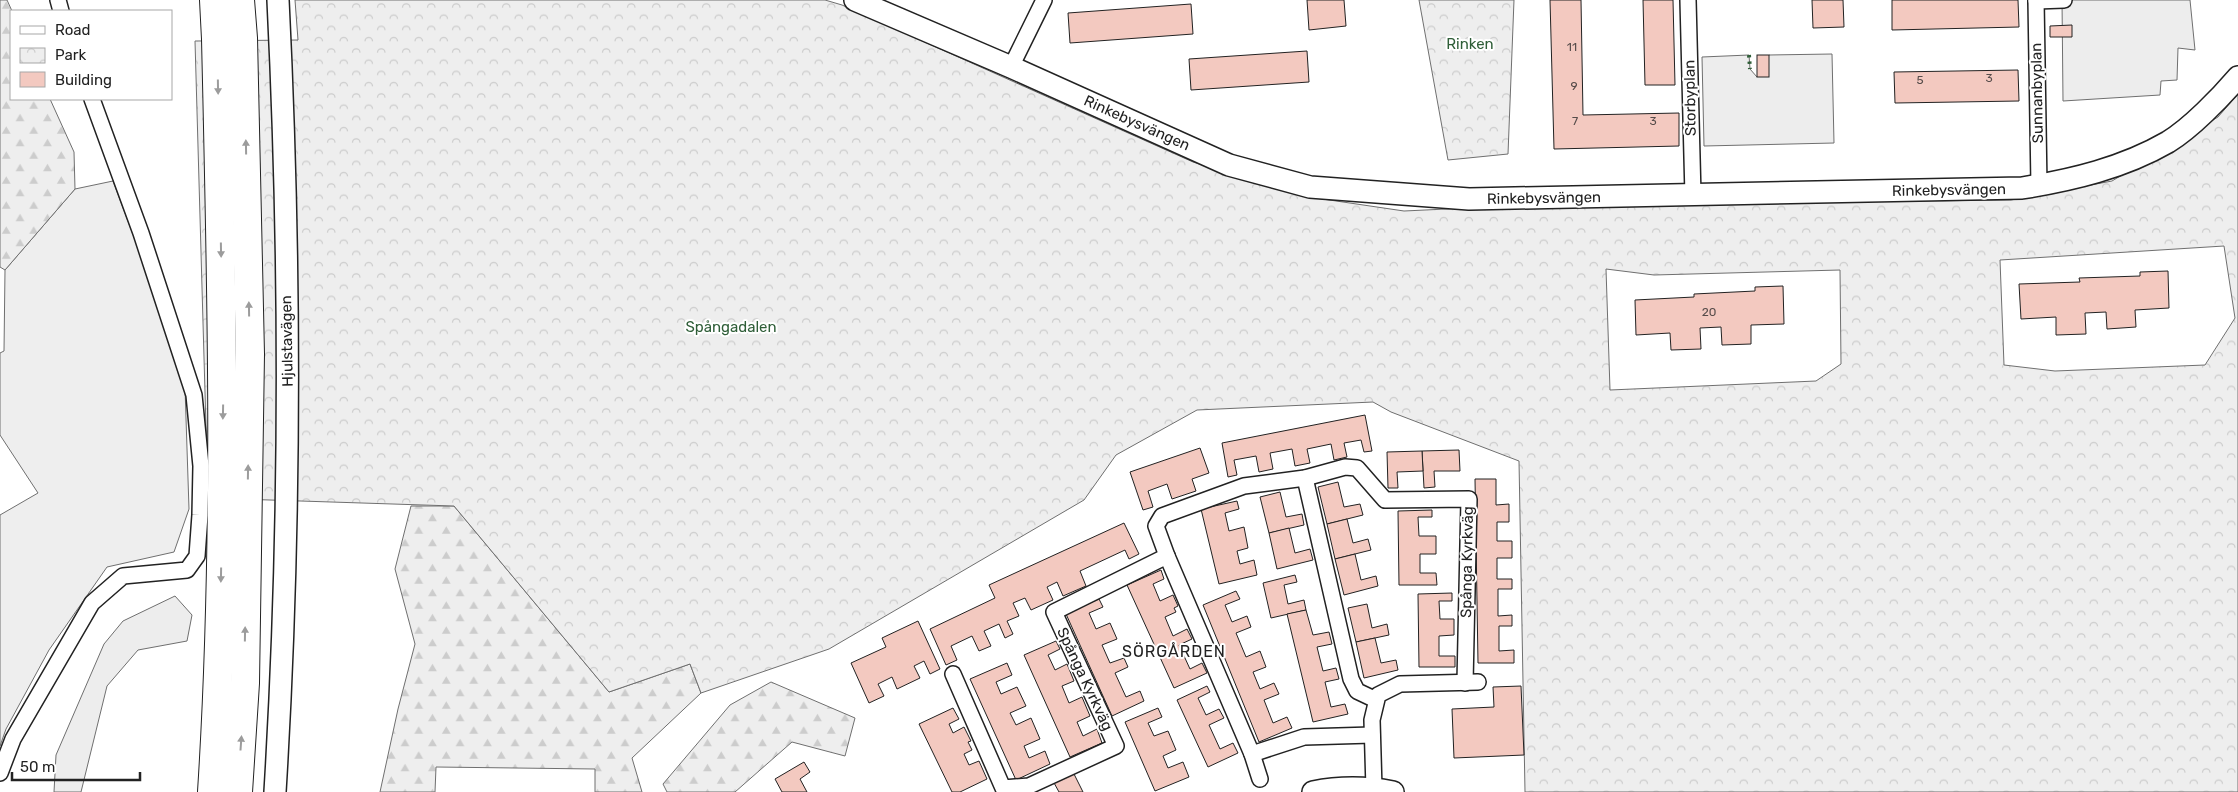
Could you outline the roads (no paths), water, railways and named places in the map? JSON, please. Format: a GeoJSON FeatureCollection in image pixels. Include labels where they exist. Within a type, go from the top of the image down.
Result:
{"type":"FeatureCollection","features":[{"type":"Feature","properties":{"kind":"highway"},"geometry":{"type":"LineString","coordinates":[[214,0],[230,38]]}},
{"type":"Feature","properties":{"kind":"highway"},"geometry":{"type":"LineString","coordinates":[[238,792],[232,683],[250,354],[230,38],[240,0]]}},
{"type":"Feature","properties":{"kind":"highway"},"geometry":{"type":"LineString","coordinates":[[212,792],[232,683]]}},
{"type":"Feature","properties":{"kind":"street","name":"Hjulstavägen"},"geometry":{"type":"LineString","coordinates":[[276,792],[282,683],[288,352],[278,0]]}},
{"type":"Feature","properties":{"kind":"street","name":"Rinkebysvängen"},"geometry":{"type":"LineString","coordinates":[[855,0],[1228,164],[1310,187],[1469,200],[2022,188],[2039,186],[2108,170],[2168,142],[2219,100],[2238,78]]}},
{"type":"Feature","properties":{"kind":"street"},"geometry":{"type":"LineString","coordinates":[[1011,67],[1044,0]]}},
{"type":"Feature","properties":{"kind":"street","name":"Storbyplan"},"geometry":{"type":"LineString","coordinates":[[1688,0],[1693,196]]}},
{"type":"Feature","properties":{"kind":"street","name":"Sunnanbyplan"},"geometry":{"type":"LineString","coordinates":[[2039,186],[2036,1],[2064,0]]}},
{"type":"Feature","properties":{"kind":"street"},"geometry":{"type":"LineString","coordinates":[[0,773],[13,738],[92,603],[124,576],[187,570],[197,556],[201,466],[194,395],[141,233],[92,100]]}},
{"type":"Feature","properties":{"kind":"street","name":"Spånga Kyrkväg"},"geometry":{"type":"LineString","coordinates":[[1260,779],[1252,754],[1167,556],[1156,526],[1162,516],[1244,486],[1305,478],[1345,467],[1358,468],[1385,500],[1469,499],[1472,682],[1400,684],[1378,695],[1376,700]]}},
{"type":"Feature","properties":{"kind":"street"},"geometry":{"type":"LineString","coordinates":[[1305,478],[1352,679],[1357,691],[1376,700],[1372,720],[1372,735],[1384,790],[1324,790],[1313,792]]}},
{"type":"Feature","properties":{"kind":"street","name":"Spånga Kyrkväg"},"geometry":{"type":"LineString","coordinates":[[953,674],[1003,788],[1030,789],[1116,746],[1054,612],[1167,556]]}},
{"type":"Feature","properties":{"kind":"street","name":"Hjulstavägen"},"geometry":{"type":"LineString","coordinates":[[282,683],[285,792]]}},
{"type":"Feature","properties":{"kind":"street"},"geometry":{"type":"LineString","coordinates":[[1252,754],[1304,737],[1372,735]]}},
{"type":"Feature","properties":{"kind":"district","name":"SÖRGÅRDEN"},"geometry":{"type":"Point","coordinates":[1174,651]}},
{"type":"Feature","properties":{"kind":"park label","name":"Rinken"},"geometry":{"type":"Point","coordinates":[1470,44]}},
{"type":"Feature","properties":{"kind":"park label","name":"Spångadalen"},"geometry":{"type":"Point","coordinates":[731,327]}}]}
